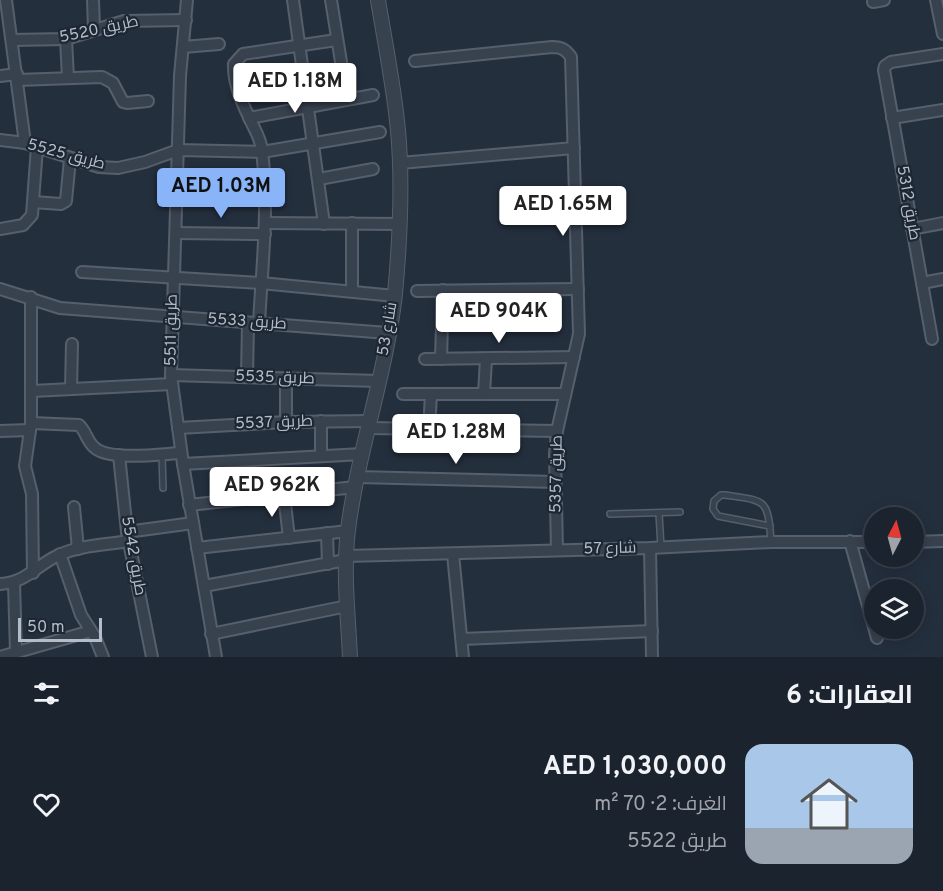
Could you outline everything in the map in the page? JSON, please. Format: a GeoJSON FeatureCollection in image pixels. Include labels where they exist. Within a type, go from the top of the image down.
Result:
{"type":"FeatureCollection","features":[{"type":"Feature","properties":{"kind":"street"},"geometry":{"type":"LineString","coordinates":[[6,0],[5,18],[12,40],[25,143]]}},
{"type":"Feature","properties":{"kind":"street"},"geometry":{"type":"LineString","coordinates":[[93,0],[94,29]]}},
{"type":"Feature","properties":{"kind":"street","name":"طريق 5511"},"geometry":{"type":"LineString","coordinates":[[187,0],[180,76],[171,380],[189,506],[216,657]]}},
{"type":"Feature","properties":{"kind":"street"},"geometry":{"type":"LineString","coordinates":[[293,0],[324,224]]}},
{"type":"Feature","properties":{"kind":"street"},"geometry":{"type":"LineString","coordinates":[[331,0],[347,99]]}},
{"type":"Feature","properties":{"kind":"street","name":"شارع 53"},"geometry":{"type":"LineString","coordinates":[[350,657],[346,558],[348,531],[356,482],[388,333],[394,296],[400,224],[400,163],[394,94],[378,0]]}},
{"type":"Feature","properties":{"kind":"street"},"geometry":{"type":"LineString","coordinates":[[873,2],[885,0]]}},
{"type":"Feature","properties":{"kind":"street"},"geometry":{"type":"LineString","coordinates":[[936,0],[943,34]]}},
{"type":"Feature","properties":{"kind":"street","name":"طريق 5520"},"geometry":{"type":"LineString","coordinates":[[12,40],[66,39],[94,29],[131,21],[186,20]]}},
{"type":"Feature","properties":{"kind":"street"},"geometry":{"type":"LineString","coordinates":[[66,39],[68,78]]}},
{"type":"Feature","properties":{"kind":"street"},"geometry":{"type":"LineString","coordinates":[[247,377],[261,283],[265,229],[262,152],[257,131],[249,118],[234,74],[234,64],[243,54],[336,40]]}},
{"type":"Feature","properties":{"kind":"street"},"geometry":{"type":"LineString","coordinates":[[183,47],[219,44]]}},
{"type":"Feature","properties":{"kind":"street","name":"طريق 5357"},"geometry":{"type":"LineString","coordinates":[[415,61],[560,47],[571,57],[579,334],[557,431],[555,482],[557,550]]}},
{"type":"Feature","properties":{"kind":"street","name":"طريق 5312"},"geometry":{"type":"LineString","coordinates":[[932,339],[884,74],[885,66],[891,62],[943,54]]}},
{"type":"Feature","properties":{"kind":"street"},"geometry":{"type":"LineString","coordinates":[[0,76],[102,77],[113,83],[123,102],[148,101]]}},
{"type":"Feature","properties":{"kind":"street"},"geometry":{"type":"LineString","coordinates":[[249,118],[373,95]]}},
{"type":"Feature","properties":{"kind":"street"},"geometry":{"type":"LineString","coordinates":[[892,118],[943,110]]}},
{"type":"Feature","properties":{"kind":"street","name":"طريق 5525"},"geometry":{"type":"LineString","coordinates":[[0,140],[25,143],[99,167],[118,168],[146,162],[178,150],[262,152],[380,132]]}},
{"type":"Feature","properties":{"kind":"street"},"geometry":{"type":"LineString","coordinates":[[0,229],[13,228],[28,221],[32,215],[37,147]]}},
{"type":"Feature","properties":{"kind":"street"},"geometry":{"type":"LineString","coordinates":[[400,163],[574,148]]}},
{"type":"Feature","properties":{"kind":"street"},"geometry":{"type":"LineString","coordinates":[[33,202],[61,204],[66,201],[70,159]]}},
{"type":"Feature","properties":{"kind":"street"},"geometry":{"type":"LineString","coordinates":[[319,179],[373,169]]}},
{"type":"Feature","properties":{"kind":"street"},"geometry":{"type":"LineString","coordinates":[[352,223],[352,291]]}},
{"type":"Feature","properties":{"kind":"street"},"geometry":{"type":"LineString","coordinates":[[912,229],[943,223]]}},
{"type":"Feature","properties":{"kind":"street"},"geometry":{"type":"LineString","coordinates":[[176,233],[324,224],[400,224]]}},
{"type":"Feature","properties":{"kind":"street"},"geometry":{"type":"LineString","coordinates":[[82,272],[261,283],[394,296]]}},
{"type":"Feature","properties":{"kind":"street"},"geometry":{"type":"LineString","coordinates":[[922,283],[943,279]]}},
{"type":"Feature","properties":{"kind":"street","name":"طريق 5533"},"geometry":{"type":"LineString","coordinates":[[0,289],[32,297],[60,308],[388,333]]}},
{"type":"Feature","properties":{"kind":"street"},"geometry":{"type":"LineString","coordinates":[[417,291],[578,289]]}},
{"type":"Feature","properties":{"kind":"street"},"geometry":{"type":"LineString","coordinates":[[441,359],[443,290]]}},
{"type":"Feature","properties":{"kind":"street"},"geometry":{"type":"LineString","coordinates":[[32,297],[32,392],[26,466],[32,494],[33,573]]}},
{"type":"Feature","properties":{"kind":"street"},"geometry":{"type":"LineString","coordinates":[[71,389],[72,344]]}},
{"type":"Feature","properties":{"kind":"street"},"geometry":{"type":"LineString","coordinates":[[425,359],[574,357]]}},
{"type":"Feature","properties":{"kind":"street"},"geometry":{"type":"LineString","coordinates":[[484,394],[486,359]]}},
{"type":"Feature","properties":{"kind":"street","name":"طريق 5535"},"geometry":{"type":"LineString","coordinates":[[32,392],[171,380],[247,377],[379,381]]}},
{"type":"Feature","properties":{"kind":"street"},"geometry":{"type":"LineString","coordinates":[[286,378],[286,422]]}},
{"type":"Feature","properties":{"kind":"street"},"geometry":{"type":"LineString","coordinates":[[403,394],[565,394]]}},
{"type":"Feature","properties":{"kind":"street"},"geometry":{"type":"LineString","coordinates":[[429,430],[431,394]]}},
{"type":"Feature","properties":{"kind":"street"},"geometry":{"type":"LineString","coordinates":[[321,421],[321,456]]}},
{"type":"Feature","properties":{"kind":"street","name":"طريق 5537"},"geometry":{"type":"LineString","coordinates":[[178,428],[321,421],[429,430],[557,431]]}},
{"type":"Feature","properties":{"kind":"street"},"geometry":{"type":"LineString","coordinates":[[0,431],[78,425],[98,451],[119,455],[162,454],[182,458],[362,454]]}},
{"type":"Feature","properties":{"kind":"street","name":"طريق 5542"},"geometry":{"type":"LineString","coordinates":[[119,455],[128,536],[152,657]]}},
{"type":"Feature","properties":{"kind":"street"},"geometry":{"type":"LineString","coordinates":[[189,506],[284,495],[356,482],[555,482]]}},
{"type":"Feature","properties":{"kind":"street"},"geometry":{"type":"LineString","coordinates":[[284,495],[289,538]]}},
{"type":"Feature","properties":{"kind":"street"},"geometry":{"type":"LineString","coordinates":[[74,507],[78,549]]}},
{"type":"Feature","properties":{"kind":"street"},"geometry":{"type":"LineString","coordinates":[[0,584],[14,583],[60,554],[128,536],[193,523]]}},
{"type":"Feature","properties":{"kind":"street"},"geometry":{"type":"LineString","coordinates":[[197,548],[348,531]]}},
{"type":"Feature","properties":{"kind":"street"},"geometry":{"type":"LineString","coordinates":[[327,533],[328,564]]}},
{"type":"Feature","properties":{"kind":"street"},"geometry":{"type":"LineString","coordinates":[[850,541],[864,591]]}},
{"type":"Feature","properties":{"kind":"street"},"geometry":{"type":"LineString","coordinates":[[924,542],[943,541]]}},
{"type":"Feature","properties":{"kind":"street","name":"شارع 57"},"geometry":{"type":"LineString","coordinates":[[204,586],[328,564],[346,558],[771,542],[864,542]]}},
{"type":"Feature","properties":{"kind":"street"},"geometry":{"type":"LineString","coordinates":[[652,657],[656,548]]}},
{"type":"Feature","properties":{"kind":"street"},"geometry":{"type":"LineString","coordinates":[[60,554],[81,615],[103,657]]}},
{"type":"Feature","properties":{"kind":"street"},"geometry":{"type":"LineString","coordinates":[[453,554],[464,657]]}},
{"type":"Feature","properties":{"kind":"street"},"geometry":{"type":"LineString","coordinates":[[14,583],[16,652]]}},
{"type":"Feature","properties":{"kind":"street"},"geometry":{"type":"LineString","coordinates":[[211,634],[348,606]]}},
{"type":"Feature","properties":{"kind":"street"},"geometry":{"type":"LineString","coordinates":[[0,657],[91,631]]}},
{"type":"Feature","properties":{"kind":"street"},"geometry":{"type":"LineString","coordinates":[[462,639],[652,631]]}},
{"type":"Feature","properties":{"kind":"lane"},"geometry":{"type":"LineString","coordinates":[[162,454],[163,488]]}},
{"type":"Feature","properties":{"kind":"lane"},"geometry":{"type":"LineString","coordinates":[[770,526],[718,516],[713,509],[714,501],[720,495],[757,500],[767,509],[770,526],[771,542]]}},
{"type":"Feature","properties":{"kind":"lane"},"geometry":{"type":"LineString","coordinates":[[610,514],[680,512]]}},
{"type":"Feature","properties":{"kind":"lane"},"geometry":{"type":"LineString","coordinates":[[656,548],[659,513]]}}]}
